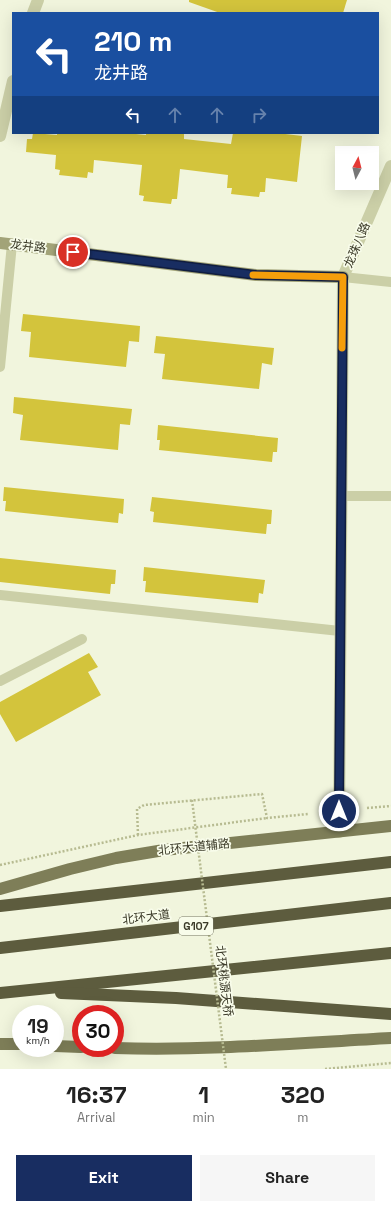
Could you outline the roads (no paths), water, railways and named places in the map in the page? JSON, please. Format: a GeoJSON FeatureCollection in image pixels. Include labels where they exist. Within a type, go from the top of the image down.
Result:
{"type":"FeatureCollection","features":[{"type":"Feature","properties":{"kind":"highway"},"geometry":{"type":"LineString","coordinates":[[0,906],[391,862]]}},
{"type":"Feature","properties":{"kind":"highway","name":"北环大道"},"geometry":{"type":"LineString","coordinates":[[0,948],[391,903]]}},
{"type":"Feature","properties":{"kind":"highway"},"geometry":{"type":"LineString","coordinates":[[0,993],[391,953]]}},
{"type":"Feature","properties":{"kind":"highway"},"geometry":{"type":"LineString","coordinates":[[16,991],[176,998],[391,1014]]}},
{"type":"Feature","properties":{"kind":"main road","name":"北环大道辅路"},"geometry":{"type":"LineString","coordinates":[[0,889],[116,858],[164,850],[391,826]]}},
{"type":"Feature","properties":{"kind":"main road"},"geometry":{"type":"LineString","coordinates":[[124,1048],[220,1048],[391,1038]]}},
{"type":"Feature","properties":{"kind":"main road"},"geometry":{"type":"LineString","coordinates":[[0,1044],[12,1044]]}},
{"type":"Feature","properties":{"kind":"street"},"geometry":{"type":"LineString","coordinates":[[33,12],[38,0]]}},
{"type":"Feature","properties":{"kind":"street"},"geometry":{"type":"LineString","coordinates":[[0,136],[12,85]]}},
{"type":"Feature","properties":{"kind":"street","name":"龙珠八路"},"geometry":{"type":"LineString","coordinates":[[339,832],[343,277],[391,166]]}},
{"type":"Feature","properties":{"kind":"street","name":"龙井路"},"geometry":{"type":"LineString","coordinates":[[6,243],[256,275],[343,277]]}},
{"type":"Feature","properties":{"kind":"lane"},"geometry":{"type":"LineString","coordinates":[[0,367],[6,243]]}},
{"type":"Feature","properties":{"kind":"lane"},"geometry":{"type":"LineString","coordinates":[[343,277],[391,282]]}},
{"type":"Feature","properties":{"kind":"lane"},"geometry":{"type":"LineString","coordinates":[[341,496],[391,496]]}},
{"type":"Feature","properties":{"kind":"lane"},"geometry":{"type":"LineString","coordinates":[[0,595],[340,631]]}},
{"type":"Feature","properties":{"kind":"lane"},"geometry":{"type":"LineString","coordinates":[[0,681],[82,639]]}}]}
